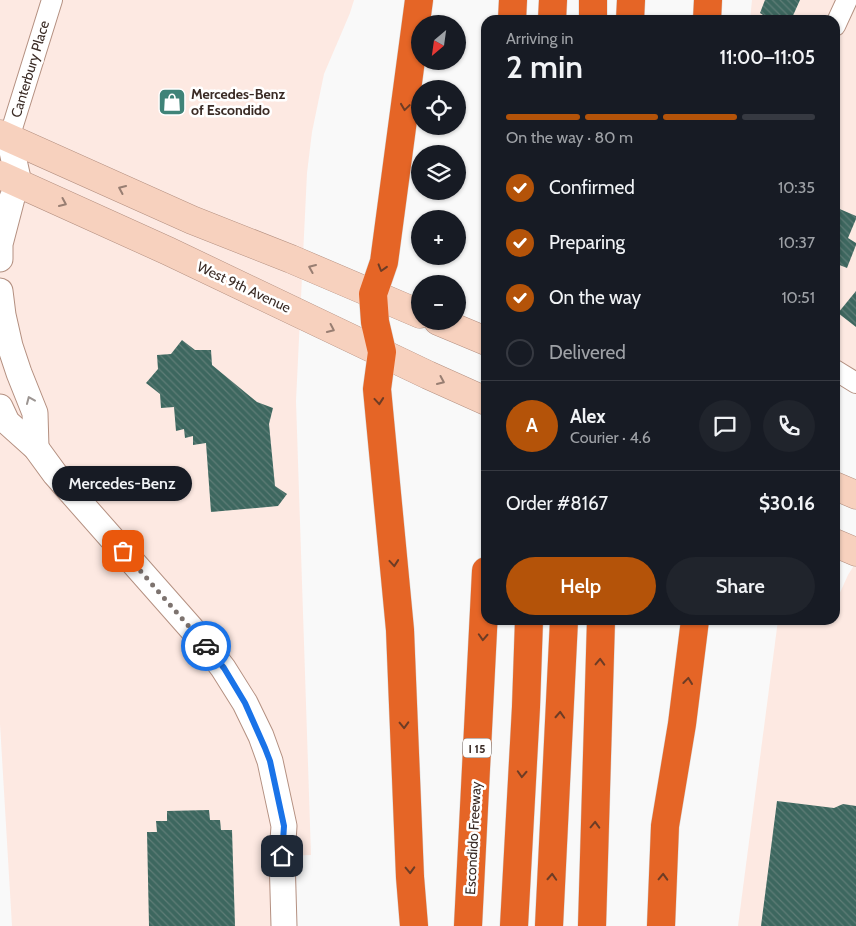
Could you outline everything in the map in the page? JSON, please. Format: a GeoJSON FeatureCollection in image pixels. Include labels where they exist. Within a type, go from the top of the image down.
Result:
{"type":"FeatureCollection","features":[{"type":"Feature","properties":{"kind":"highway"},"geometry":{"type":"LineString","coordinates":[[414,926],[410,877],[400,630],[378,389],[382,352],[375,322],[373,294],[384,262],[420,0]]}},
{"type":"Feature","properties":{"kind":"highway"},"geometry":{"type":"LineString","coordinates":[[512,15],[513,0]]}},
{"type":"Feature","properties":{"kind":"highway"},"geometry":{"type":"LineString","coordinates":[[552,15],[553,0]]}},
{"type":"Feature","properties":{"kind":"highway"},"geometry":{"type":"LineString","coordinates":[[593,0],[593,15]]}},
{"type":"Feature","properties":{"kind":"highway"},"geometry":{"type":"LineString","coordinates":[[630,15],[631,0]]}},
{"type":"Feature","properties":{"kind":"highway"},"geometry":{"type":"LineString","coordinates":[[707,15],[708,0]]}},
{"type":"Feature","properties":{"kind":"highway","name":"Escondido Freeway"},"geometry":{"type":"LineString","coordinates":[[468,926],[483,625]]}},
{"type":"Feature","properties":{"kind":"highway"},"geometry":{"type":"LineString","coordinates":[[514,926],[529,625]]}},
{"type":"Feature","properties":{"kind":"highway"},"geometry":{"type":"LineString","coordinates":[[549,926],[564,625]]}},
{"type":"Feature","properties":{"kind":"highway"},"geometry":{"type":"LineString","coordinates":[[592,926],[601,625]]}},
{"type":"Feature","properties":{"kind":"highway"},"geometry":{"type":"LineString","coordinates":[[661,926],[665,826],[682,724],[695,625]]}},
{"type":"Feature","properties":{"kind":"main road"},"geometry":{"type":"LineString","coordinates":[[3,139],[192,220],[291,259],[411,310]]}},
{"type":"Feature","properties":{"kind":"main road","name":"West 9th Avenue"},"geometry":{"type":"LineString","coordinates":[[9,179],[168,251],[481,399]]}},
{"type":"Feature","properties":{"kind":"main road"},"geometry":{"type":"LineString","coordinates":[[460,330],[481,339]]}},
{"type":"Feature","properties":{"kind":"main road"},"geometry":{"type":"LineString","coordinates":[[840,488],[856,495]]}},
{"type":"Feature","properties":{"kind":"main road"},"geometry":{"type":"LineString","coordinates":[[840,545],[856,552]]}},
{"type":"Feature","properties":{"kind":"street","name":"Canterbury Place"},"geometry":{"type":"LineString","coordinates":[[3,139],[52,0]]}},
{"type":"Feature","properties":{"kind":"street"},"geometry":{"type":"LineString","coordinates":[[840,15],[847,0]]}},
{"type":"Feature","properties":{"kind":"street"},"geometry":{"type":"LineString","coordinates":[[0,258],[0,244],[12,198],[3,139]]}},
{"type":"Feature","properties":{"kind":"street"},"geometry":{"type":"LineString","coordinates":[[0,291],[10,346],[36,413],[36,448]]}},
{"type":"Feature","properties":{"kind":"street"},"geometry":{"type":"LineString","coordinates":[[840,373],[856,383]]}},
{"type":"Feature","properties":{"kind":"street"},"geometry":{"type":"LineString","coordinates":[[0,407],[7,422],[36,448],[55,474],[198,636],[224,668],[245,703],[261,736],[270,761],[284,826],[282,856],[284,926]]}},
{"type":"Feature","properties":{"kind":"shaded area"},"geometry":{"type":"Polygon","coordinates":[[[0,0],[354,0],[324,74],[312,132],[307,173],[296,401],[311,855],[282,856],[284,926],[12,926],[0,724],[0,434],[10,428],[0,405],[0,0]]]}},
{"type":"Feature","properties":{"kind":"shaded area"},"geometry":{"type":"Polygon","coordinates":[[[752,0],[856,0],[856,383],[840,373],[840,15],[750,15],[752,0]]]}},
{"type":"Feature","properties":{"kind":"shaded area"},"geometry":{"type":"Polygon","coordinates":[[[856,562],[856,926],[738,926],[777,625],[840,625],[840,593],[856,562]]]}},
{"type":"Feature","properties":{"kind":"building"},"geometry":{"type":"Polygon","coordinates":[[[765,0],[800,0],[793,15],[763,15],[760,13],[765,0]]]}},
{"type":"Feature","properties":{"kind":"building"},"geometry":{"type":"Polygon","coordinates":[[[840,209],[856,216],[848,238],[856,243],[856,245],[847,268],[840,265],[840,209]]]}},
{"type":"Feature","properties":{"kind":"building"},"geometry":{"type":"Polygon","coordinates":[[[856,291],[856,327],[840,315],[840,311],[856,291]]]}},
{"type":"Feature","properties":{"kind":"building"},"geometry":{"type":"Polygon","coordinates":[[[182,340],[195,350],[211,350],[212,365],[257,402],[273,408],[269,424],[275,486],[287,494],[278,506],[211,512],[206,443],[193,445],[193,436],[185,438],[184,429],[176,431],[174,407],[161,408],[160,394],[146,383],[158,369],[157,355],[171,354],[182,340]]]}},
{"type":"Feature","properties":{"kind":"building"},"geometry":{"type":"Polygon","coordinates":[[[777,801],[834,808],[843,804],[856,806],[856,926],[761,926],[777,801]]]}},
{"type":"Feature","properties":{"kind":"building"},"geometry":{"type":"Polygon","coordinates":[[[209,810],[210,820],[220,820],[221,830],[232,830],[235,926],[149,926],[147,832],[157,832],[156,821],[167,821],[167,811],[209,810]]]}},
{"type":"Feature","properties":{"kind":"way so far"},"geometry":{"type":"LineString","coordinates":[[123,551],[206,646]]}},
{"type":"Feature","properties":{"kind":"place","name":"Mercedes-Benz of Escondido"},"geometry":{"type":"Point","coordinates":[172,102]}},
{"type":"Feature","properties":{"kind":"place","name":"Mercedes-Benz"},"geometry":{"type":"Point","coordinates":[123,551]}},
{"type":"Feature","properties":{"kind":"route"},"geometry":{"type":"LineString","coordinates":[[206,646],[224,668],[245,703],[261,736],[270,761],[284,826],[282,856]]}}]}
